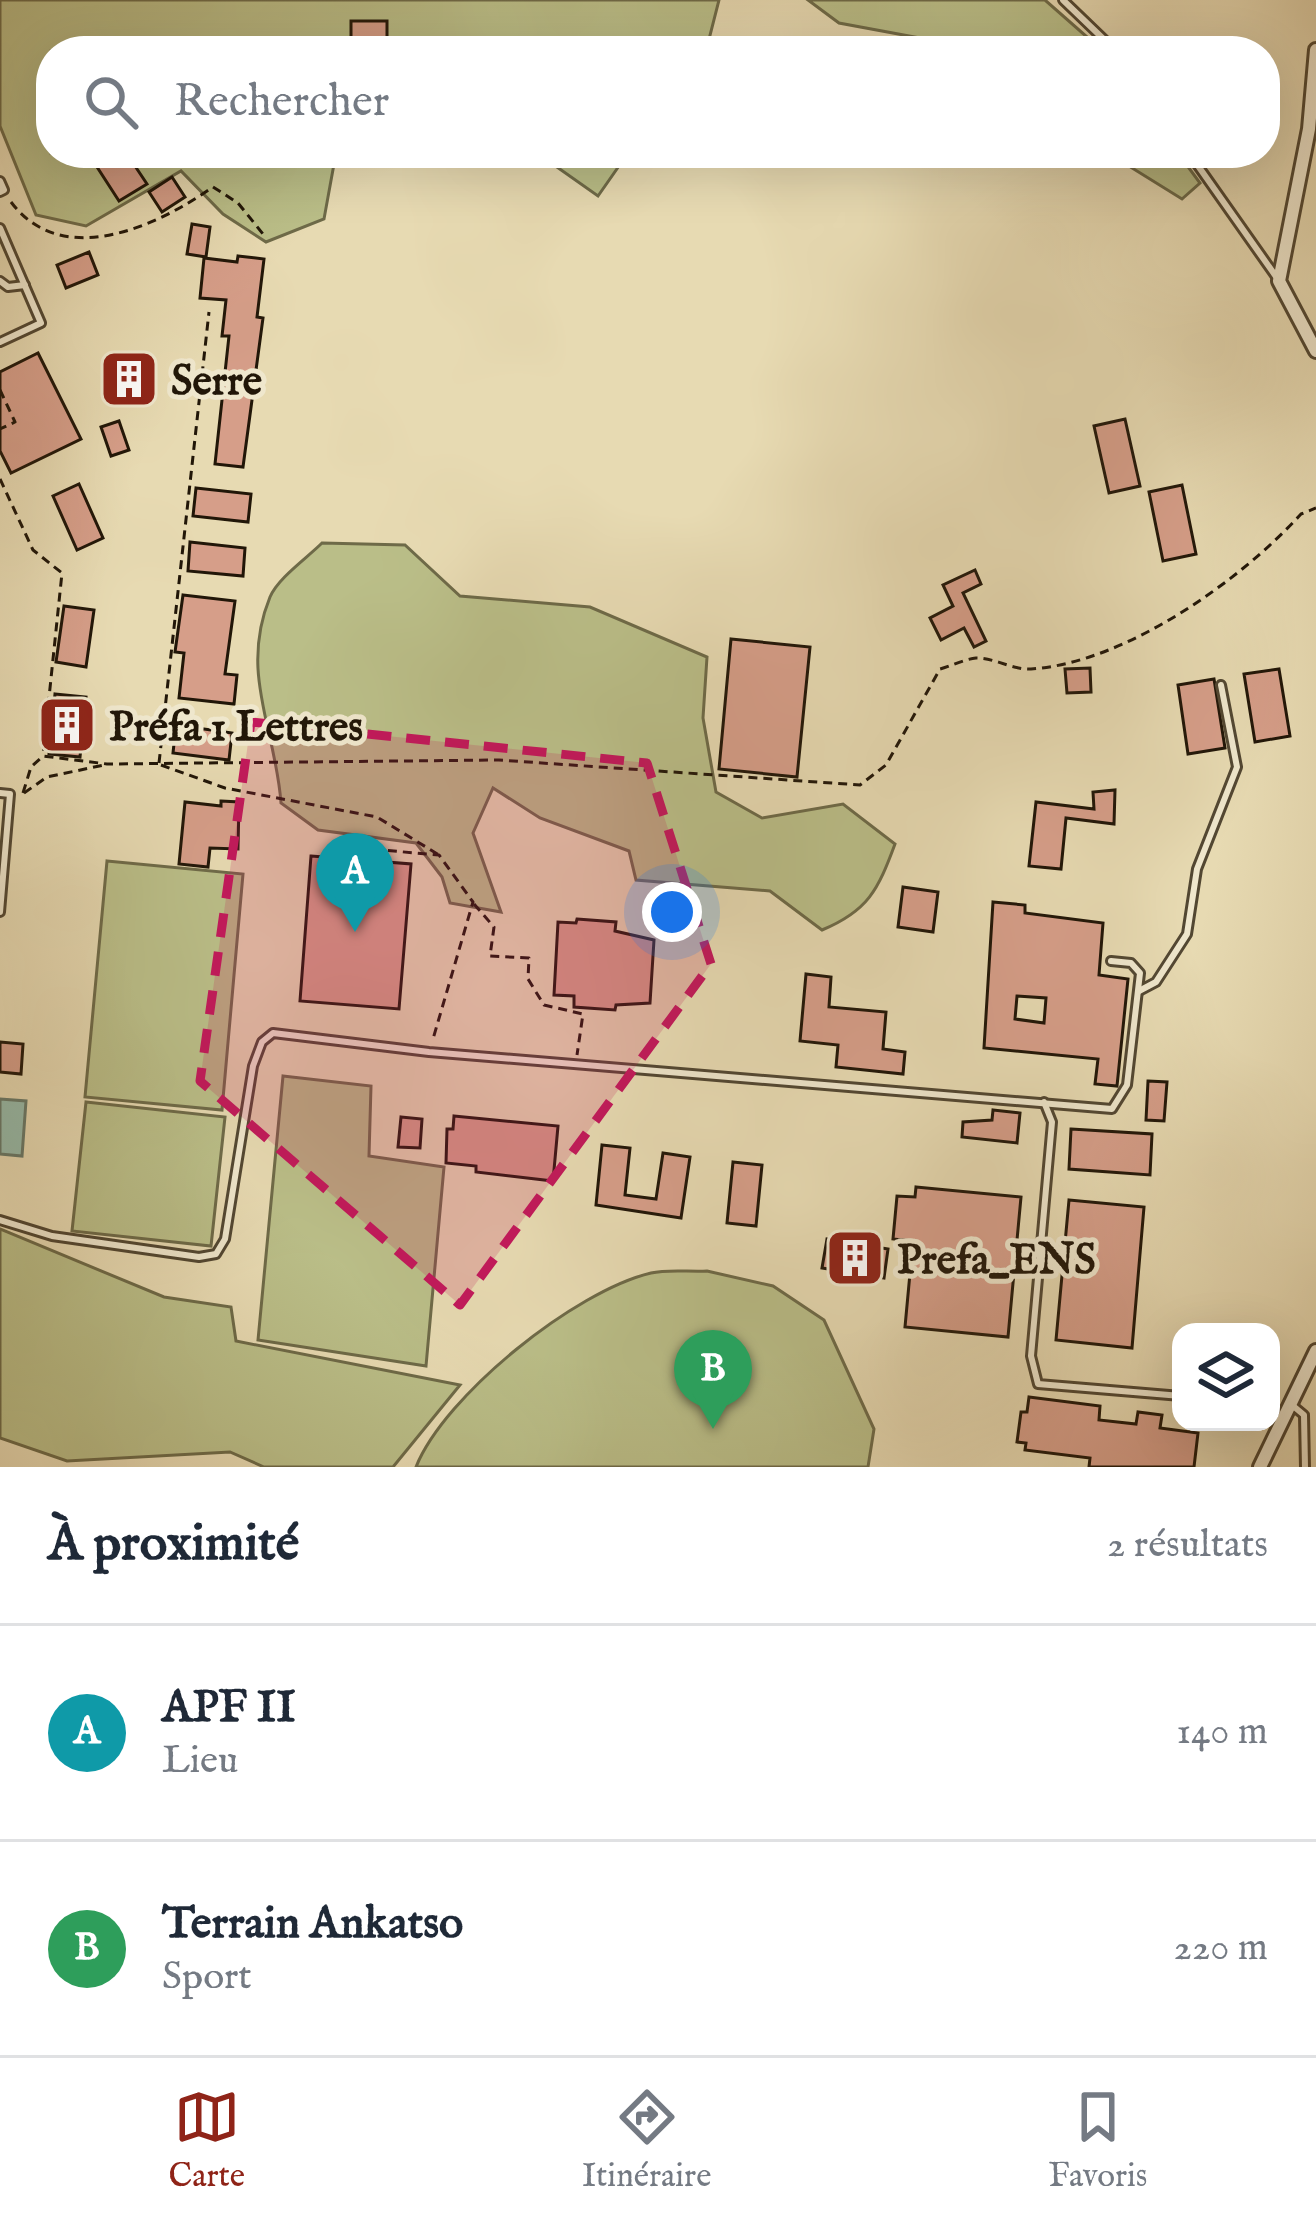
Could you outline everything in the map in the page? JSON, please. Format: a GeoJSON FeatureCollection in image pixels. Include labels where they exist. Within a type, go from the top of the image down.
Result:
{"type":"FeatureCollection","features":[{"type":"Feature","properties":{"kind":"street"},"geometry":{"type":"LineString","coordinates":[[1316,50],[1309,129],[1279,281],[1316,351]]}},
{"type":"Feature","properties":{"kind":"street"},"geometry":{"type":"LineString","coordinates":[[1260,1467],[1316,1351]]}},
{"type":"Feature","properties":{"kind":"lane"},"geometry":{"type":"LineString","coordinates":[[1063,0],[1100,36]]}},
{"type":"Feature","properties":{"kind":"lane"},"geometry":{"type":"LineString","coordinates":[[1200,168],[1279,281]]}},
{"type":"Feature","properties":{"kind":"lane"},"geometry":{"type":"LineString","coordinates":[[0,181],[2,191]]}},
{"type":"Feature","properties":{"kind":"lane"},"geometry":{"type":"LineString","coordinates":[[0,228],[41,323],[0,342]]}},
{"type":"Feature","properties":{"kind":"lane"},"geometry":{"type":"LineString","coordinates":[[0,281],[8,287],[25,285]]}},
{"type":"Feature","properties":{"kind":"lane"},"geometry":{"type":"LineString","coordinates":[[1139,991],[1156,982],[1186,934],[1197,869],[1237,767],[1221,685]]}},
{"type":"Feature","properties":{"kind":"lane"},"geometry":{"type":"LineString","coordinates":[[0,793],[10,794],[0,912]]}},
{"type":"Feature","properties":{"kind":"lane"},"geometry":{"type":"LineString","coordinates":[[0,1220],[52,1236],[199,1257],[216,1254],[225,1239],[253,1066],[262,1042],[273,1033],[429,1052],[1112,1109],[1121,1101],[1140,973],[1131,963],[1111,961]]}},
{"type":"Feature","properties":{"kind":"lane"},"geometry":{"type":"LineString","coordinates":[[1044,1102],[1052,1122],[1031,1356],[1038,1384],[1172,1395]]}},
{"type":"Feature","properties":{"kind":"lane"},"geometry":{"type":"LineString","coordinates":[[1280,1410],[1304,1415],[1305,1467]]}},
{"type":"Feature","properties":{"kind":"path"},"geometry":{"type":"LineString","coordinates":[[2,191],[34,228],[65,238],[141,228],[213,187],[238,203],[263,235]]}},
{"type":"Feature","properties":{"kind":"path"},"geometry":{"type":"LineString","coordinates":[[159,764],[209,312]]}},
{"type":"Feature","properties":{"kind":"path"},"geometry":{"type":"LineString","coordinates":[[0,390],[15,422],[0,429]]}},
{"type":"Feature","properties":{"kind":"path"},"geometry":{"type":"LineString","coordinates":[[0,479],[3,495],[33,550],[62,573],[43,756],[31,767],[23,794],[46,777],[107,764]]}},
{"type":"Feature","properties":{"kind":"path"},"geometry":{"type":"LineString","coordinates":[[43,756],[107,764],[499,760],[860,785],[886,765],[940,669],[976,658],[1027,669],[1066,663],[1146,634],[1210,592],[1301,514],[1316,508]]}},
{"type":"Feature","properties":{"kind":"path"},"geometry":{"type":"LineString","coordinates":[[159,764],[225,788],[377,817],[439,855],[494,928],[490,956],[529,958],[528,979],[544,1005],[583,1014],[575,1064]]}},
{"type":"Feature","properties":{"kind":"path"},"geometry":{"type":"LineString","coordinates":[[358,848],[439,855]]}},
{"type":"Feature","properties":{"kind":"path"},"geometry":{"type":"LineString","coordinates":[[429,1052],[473,902]]}},
{"type":"Feature","properties":{"kind":"highlighted area"},"geometry":{"type":"Polygon","coordinates":[[[251,722],[647,763],[711,964],[460,1305],[200,1081],[251,722]]]}},
{"type":"Feature","properties":{"kind":"green space"},"geometry":{"type":"Polygon","coordinates":[[[0,0],[719,0],[710,36],[36,36],[36,168],[333,168],[324,219],[266,242],[223,214],[181,171],[86,226],[36,215],[0,126],[0,0]]]}},
{"type":"Feature","properties":{"kind":"green space"},"geometry":{"type":"Polygon","coordinates":[[[808,0],[1045,0],[1086,36],[909,36],[839,23],[808,0]]]}},
{"type":"Feature","properties":{"kind":"green space"},"geometry":{"type":"Polygon","coordinates":[[[558,168],[618,168],[598,196],[558,168]]]}},
{"type":"Feature","properties":{"kind":"green space"},"geometry":{"type":"Polygon","coordinates":[[[1132,168],[1189,168],[1200,183],[1182,199],[1132,168]]]}},
{"type":"Feature","properties":{"kind":"green space"},"geometry":{"type":"Polygon","coordinates":[[[322,543],[405,545],[460,596],[590,607],[707,657],[703,718],[716,792],[762,818],[843,804],[895,844],[877,886],[861,907],[822,930],[770,891],[636,880],[629,851],[540,818],[493,788],[473,833],[501,912],[450,903],[442,877],[416,843],[318,830],[281,803],[258,651],[261,625],[274,590],[322,543]]]}},
{"type":"Feature","properties":{"kind":"green space"},"geometry":{"type":"Polygon","coordinates":[[[107,861],[243,874],[222,1110],[85,1097],[107,861]]]}},
{"type":"Feature","properties":{"kind":"green space"},"geometry":{"type":"Polygon","coordinates":[[[283,1076],[371,1086],[369,1156],[444,1167],[426,1366],[258,1340],[283,1076]]]}},
{"type":"Feature","properties":{"kind":"green space"},"geometry":{"type":"Polygon","coordinates":[[[86,1102],[225,1117],[211,1246],[72,1231],[86,1102]]]}},
{"type":"Feature","properties":{"kind":"green space"},"geometry":{"type":"Polygon","coordinates":[[[0,1229],[164,1297],[231,1307],[236,1341],[460,1385],[393,1467],[264,1467],[230,1452],[67,1461],[0,1438],[0,1229]]]}},
{"type":"Feature","properties":{"kind":"green space"},"geometry":{"type":"Polygon","coordinates":[[[707,1271],[773,1286],[824,1320],[874,1429],[868,1467],[416,1467],[454,1409],[551,1323],[620,1284],[651,1273],[707,1271]]]}},
{"type":"Feature","properties":{"kind":"shaded area"},"geometry":{"type":"Polygon","coordinates":[[[0,1099],[26,1101],[22,1156],[0,1154],[0,1099]]]}},
{"type":"Feature","properties":{"kind":"building"},"geometry":{"type":"Polygon","coordinates":[[[351,21],[387,21],[387,36],[351,36],[351,21]]]}},
{"type":"Feature","properties":{"kind":"building"},"geometry":{"type":"Polygon","coordinates":[[[98,168],[136,168],[147,184],[119,201],[98,168]]]}},
{"type":"Feature","properties":{"kind":"building"},"geometry":{"type":"Polygon","coordinates":[[[172,177],[185,197],[162,212],[149,192],[172,177]]]}},
{"type":"Feature","properties":{"kind":"building"},"geometry":{"type":"Polygon","coordinates":[[[192,224],[210,227],[206,257],[187,254],[192,224]]]}},
{"type":"Feature","properties":{"kind":"building"},"geometry":{"type":"Polygon","coordinates":[[[89,252],[98,275],[66,288],[57,265],[89,252]]]}},
{"type":"Feature","properties":{"kind":"building"},"geometry":{"type":"Polygon","coordinates":[[[238,256],[264,259],[257,317],[263,318],[243,467],[215,464],[229,336],[222,336],[226,300],[200,298],[204,258],[237,262],[238,256]]]}},
{"type":"Feature","properties":{"kind":"building"},"geometry":{"type":"Polygon","coordinates":[[[38,353],[81,439],[11,473],[0,451],[0,372],[38,353]]]}},
{"type":"Feature","properties":{"kind":"building","name":"Serre"},"geometry":{"type":"Polygon","coordinates":[[[134,355],[139,400],[124,402],[118,357],[134,355]]]}},
{"type":"Feature","properties":{"kind":"building"},"geometry":{"type":"Polygon","coordinates":[[[1125,419],[1140,486],[1109,493],[1094,426],[1125,419]]]}},
{"type":"Feature","properties":{"kind":"building"},"geometry":{"type":"Polygon","coordinates":[[[119,421],[129,450],[111,456],[101,427],[119,421]]]}},
{"type":"Feature","properties":{"kind":"building"},"geometry":{"type":"Polygon","coordinates":[[[79,484],[103,538],[77,550],[53,496],[79,484]]]}},
{"type":"Feature","properties":{"kind":"building"},"geometry":{"type":"Polygon","coordinates":[[[1182,485],[1196,554],[1163,561],[1149,492],[1182,485]]]}},
{"type":"Feature","properties":{"kind":"building"},"geometry":{"type":"Polygon","coordinates":[[[196,488],[251,494],[248,522],[193,516],[196,488]]]}},
{"type":"Feature","properties":{"kind":"building"},"geometry":{"type":"Polygon","coordinates":[[[190,542],[245,548],[243,576],[188,571],[190,542]]]}},
{"type":"Feature","properties":{"kind":"building"},"geometry":{"type":"Polygon","coordinates":[[[975,570],[981,584],[963,593],[986,641],[974,647],[964,628],[941,640],[930,618],[953,606],[943,585],[975,570]]]}},
{"type":"Feature","properties":{"kind":"building"},"geometry":{"type":"Polygon","coordinates":[[[183,595],[235,601],[225,674],[237,675],[234,704],[179,698],[184,653],[175,652],[183,595]]]}},
{"type":"Feature","properties":{"kind":"building"},"geometry":{"type":"Polygon","coordinates":[[[64,606],[94,610],[86,667],[56,662],[64,606]]]}},
{"type":"Feature","properties":{"kind":"building"},"geometry":{"type":"Polygon","coordinates":[[[731,639],[810,647],[797,777],[719,769],[731,639]]]}},
{"type":"Feature","properties":{"kind":"building"},"geometry":{"type":"Polygon","coordinates":[[[1090,668],[1091,692],[1067,693],[1065,669],[1090,668]]]}},
{"type":"Feature","properties":{"kind":"building"},"geometry":{"type":"Polygon","coordinates":[[[1279,669],[1290,736],[1255,742],[1244,674],[1279,669]]]}},
{"type":"Feature","properties":{"kind":"building"},"geometry":{"type":"Polygon","coordinates":[[[1214,679],[1225,748],[1188,754],[1178,685],[1214,679]]]}},
{"type":"Feature","properties":{"kind":"building","name":"Préfa 1 Lettres"},"geometry":{"type":"Polygon","coordinates":[[[55,694],[86,697],[80,757],[49,754],[55,694]]]}},
{"type":"Feature","properties":{"kind":"building"},"geometry":{"type":"Polygon","coordinates":[[[176,725],[232,733],[229,760],[173,753],[176,725]]]}},
{"type":"Feature","properties":{"kind":"building"},"geometry":{"type":"Polygon","coordinates":[[[1115,790],[1114,824],[1066,818],[1061,869],[1029,866],[1036,802],[1094,809],[1093,792],[1115,790]]]}},
{"type":"Feature","properties":{"kind":"building"},"geometry":{"type":"Polygon","coordinates":[[[221,801],[239,802],[238,849],[210,848],[208,867],[179,864],[185,802],[221,806],[221,801]]]}},
{"type":"Feature","properties":{"kind":"building"},"geometry":{"type":"Polygon","coordinates":[[[311,856],[411,864],[399,1009],[300,1001],[311,856]]]}},
{"type":"Feature","properties":{"kind":"building"},"geometry":{"type":"Polygon","coordinates":[[[903,887],[938,892],[933,932],[898,927],[903,887]]]}},
{"type":"Feature","properties":{"kind":"building"},"geometry":{"type":"Polygon","coordinates":[[[993,902],[1025,905],[1025,913],[1103,923],[1099,975],[1128,979],[1117,1086],[1095,1084],[1098,1059],[984,1048],[993,902]],[[1017,996],[1015,1019],[1044,1023],[1046,998],[1017,996]]]}},
{"type":"Feature","properties":{"kind":"building"},"geometry":{"type":"Polygon","coordinates":[[[577,919],[616,922],[615,931],[654,940],[650,1003],[616,1005],[615,1010],[574,1007],[574,996],[554,995],[558,922],[576,923],[577,919]]]}},
{"type":"Feature","properties":{"kind":"building"},"geometry":{"type":"Polygon","coordinates":[[[806,974],[831,977],[829,1007],[886,1012],[883,1049],[905,1052],[903,1074],[836,1067],[838,1045],[800,1041],[806,974]]]}},
{"type":"Feature","properties":{"kind":"building"},"geometry":{"type":"Polygon","coordinates":[[[0,1042],[23,1044],[21,1074],[0,1072],[0,1042]]]}},
{"type":"Feature","properties":{"kind":"building"},"geometry":{"type":"Polygon","coordinates":[[[1148,1081],[1167,1082],[1164,1121],[1146,1120],[1148,1081]]]}},
{"type":"Feature","properties":{"kind":"building"},"geometry":{"type":"Polygon","coordinates":[[[993,1110],[1020,1113],[1017,1143],[962,1137],[963,1122],[992,1120],[993,1110]]]}},
{"type":"Feature","properties":{"kind":"building"},"geometry":{"type":"Polygon","coordinates":[[[454,1116],[558,1126],[553,1181],[476,1172],[476,1166],[446,1163],[447,1129],[453,1129],[454,1116]]]}},
{"type":"Feature","properties":{"kind":"building"},"geometry":{"type":"Polygon","coordinates":[[[401,1117],[422,1119],[420,1148],[398,1147],[401,1117]]]}},
{"type":"Feature","properties":{"kind":"building"},"geometry":{"type":"Polygon","coordinates":[[[1071,1129],[1152,1134],[1150,1175],[1069,1169],[1071,1129]]]}},
{"type":"Feature","properties":{"kind":"building"},"geometry":{"type":"Polygon","coordinates":[[[602,1145],[630,1148],[625,1195],[656,1199],[663,1153],[690,1157],[681,1218],[596,1205],[602,1145]]]}},
{"type":"Feature","properties":{"kind":"building"},"geometry":{"type":"Polygon","coordinates":[[[733,1162],[762,1165],[756,1226],[727,1223],[733,1162]]]}},
{"type":"Feature","properties":{"kind":"building"},"geometry":{"type":"Polygon","coordinates":[[[916,1187],[1021,1197],[1008,1337],[905,1327],[913,1241],[893,1239],[897,1196],[915,1197],[916,1187]]]}},
{"type":"Feature","properties":{"kind":"building"},"geometry":{"type":"Polygon","coordinates":[[[1069,1200],[1144,1207],[1132,1348],[1056,1340],[1069,1200]]]}},
{"type":"Feature","properties":{"kind":"building","name":"Prefa_ENS"},"geometry":{"type":"Polygon","coordinates":[[[827,1239],[888,1249],[884,1278],[822,1268],[827,1239]]]}},
{"type":"Feature","properties":{"kind":"building"},"geometry":{"type":"Polygon","coordinates":[[[1029,1397],[1100,1406],[1099,1420],[1136,1424],[1138,1412],[1162,1415],[1160,1428],[1198,1433],[1194,1467],[1089,1467],[1090,1458],[1025,1450],[1026,1443],[1017,1442],[1021,1412],[1027,1412],[1029,1397]]]}},
{"type":"Feature","properties":{"kind":"place","name":"Serre"},"geometry":{"type":"Point","coordinates":[129,379]}},
{"type":"Feature","properties":{"kind":"place","name":"Préfa 1 Lettres"},"geometry":{"type":"Point","coordinates":[67,725]}},
{"type":"Feature","properties":{"kind":"place","name":"APF II"},"geometry":{"type":"Point","coordinates":[355,932]}},
{"type":"Feature","properties":{"kind":"place","name":"Prefa_ENS"},"geometry":{"type":"Point","coordinates":[855,1258]}},
{"type":"Feature","properties":{"kind":"place","name":"Terrain Ankatso"},"geometry":{"type":"Point","coordinates":[713,1429]}}]}
